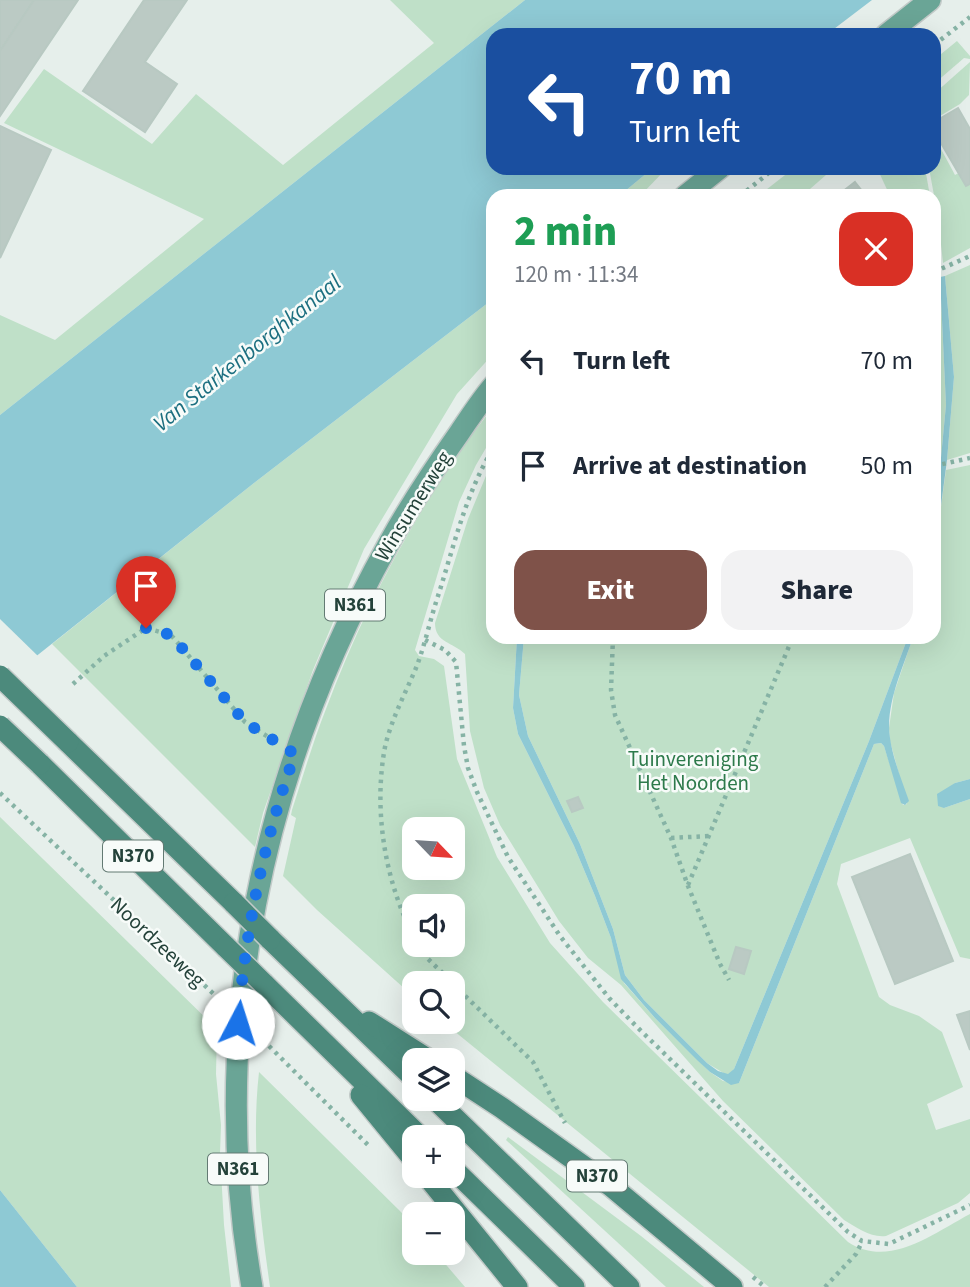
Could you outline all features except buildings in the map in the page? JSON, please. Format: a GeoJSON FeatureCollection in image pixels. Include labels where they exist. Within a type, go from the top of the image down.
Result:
{"type":"FeatureCollection","features":[{"type":"Feature","properties":{"kind":"highway","name":"N370"},"geometry":{"type":"LineString","coordinates":[[0,676],[402,1066]]}},
{"type":"Feature","properties":{"kind":"highway","name":"Noordzeeweg"},"geometry":{"type":"LineString","coordinates":[[0,726],[408,1125]]}},
{"type":"Feature","properties":{"kind":"highway","name":"N370"},"geometry":{"type":"LineString","coordinates":[[331,998],[410,1048]]}},
{"type":"Feature","properties":{"kind":"highway","name":"N370"},"geometry":{"type":"LineString","coordinates":[[299,1017],[402,1145]]}},
{"type":"Feature","properties":{"kind":"highway","name":"N370"},"geometry":{"type":"LineString","coordinates":[[465,1084],[738,1278]]}},
{"type":"Feature","properties":{"kind":"highway","name":"N370"},"geometry":{"type":"LineString","coordinates":[[447,1111],[629,1287]]}},
{"type":"Feature","properties":{"kind":"highway"},"geometry":{"type":"LineString","coordinates":[[465,1181],[574,1287]]}},
{"type":"Feature","properties":{"kind":"highway"},"geometry":{"type":"LineString","coordinates":[[437,1188],[517,1287]]}},
{"type":"Feature","properties":{"kind":"main road"},"geometry":{"type":"LineString","coordinates":[[895,28],[930,0]]}},
{"type":"Feature","properties":{"kind":"main road"},"geometry":{"type":"LineString","coordinates":[[694,189],[711,175]]}},
{"type":"Feature","properties":{"kind":"main road","name":"Winsumerweg"},"geometry":{"type":"LineString","coordinates":[[251,1287],[242,1233],[236,1135],[236,1051],[248,936],[266,849],[308,714],[358,598],[416,495],[486,396]]}},
{"type":"Feature","properties":{"kind":"path"},"geometry":{"type":"LineString","coordinates":[[941,40],[970,17]]}},
{"type":"Feature","properties":{"kind":"path"},"geometry":{"type":"LineString","coordinates":[[749,189],[766,175]]}},
{"type":"Feature","properties":{"kind":"path"},"geometry":{"type":"LineString","coordinates":[[941,269],[970,256]]}},
{"type":"Feature","properties":{"kind":"path"},"geometry":{"type":"LineString","coordinates":[[941,465],[970,458]]}},
{"type":"Feature","properties":{"kind":"path"},"geometry":{"type":"LineString","coordinates":[[402,910],[390,872],[384,835],[381,797],[386,745],[425,640],[464,512],[486,459]]}},
{"type":"Feature","properties":{"kind":"path"},"geometry":{"type":"LineString","coordinates":[[72,684],[104,656],[146,628],[171,635],[245,722],[295,754]]}},
{"type":"Feature","properties":{"kind":"path"},"geometry":{"type":"LineString","coordinates":[[425,640],[445,650],[456,662],[468,768],[508,857],[560,936],[609,998],[646,1037],[838,1223],[862,1241],[889,1244],[970,1205]]}},
{"type":"Feature","properties":{"kind":"path"},"geometry":{"type":"LineString","coordinates":[[613,644],[611,690],[615,715],[671,838],[688,886],[729,980]]}},
{"type":"Feature","properties":{"kind":"path"},"geometry":{"type":"LineString","coordinates":[[688,886],[790,644]]}},
{"type":"Feature","properties":{"kind":"path","name":"Noordzeeweg"},"geometry":{"type":"LineString","coordinates":[[1,794],[260,1037],[379,1157]]}},
{"type":"Feature","properties":{"kind":"path"},"geometry":{"type":"LineString","coordinates":[[671,838],[709,836]]}},
{"type":"Feature","properties":{"kind":"path"},"geometry":{"type":"LineString","coordinates":[[427,957],[440,971]]}},
{"type":"Feature","properties":{"kind":"path"},"geometry":{"type":"LineString","coordinates":[[465,996],[533,1062],[563,1121],[571,1131]]}},
{"type":"Feature","properties":{"kind":"path"},"geometry":{"type":"LineString","coordinates":[[825,1287],[856,1254],[862,1241]]}},
{"type":"Feature","properties":{"kind":"path"},"geometry":{"type":"LineString","coordinates":[[738,1278],[765,1287]]}},
{"type":"Feature","properties":{"kind":"green space"},"geometry":{"type":"Polygon","coordinates":[[[390,0],[525,0],[486,28],[486,31],[0,415],[0,315],[55,340],[204,219],[4,123],[44,69],[152,144],[196,94],[283,165],[434,43],[390,0]]]}},
{"type":"Feature","properties":{"kind":"green space"},"geometry":{"type":"Polygon","coordinates":[[[957,41],[970,59],[964,58],[941,78],[941,54],[957,41]]]}},
{"type":"Feature","properties":{"kind":"green space"},"geometry":{"type":"Polygon","coordinates":[[[970,62],[969,95],[941,115],[941,88],[970,62]]]}},
{"type":"Feature","properties":{"kind":"green space"},"geometry":{"type":"Polygon","coordinates":[[[941,149],[955,175],[970,167],[970,248],[943,263],[941,189],[933,189],[930,175],[941,175],[941,149]]]}},
{"type":"Feature","properties":{"kind":"green space"},"geometry":{"type":"Polygon","coordinates":[[[644,175],[660,175],[647,189],[628,189],[644,175]]]}},
{"type":"Feature","properties":{"kind":"green space"},"geometry":{"type":"Polygon","coordinates":[[[785,175],[826,175],[810,189],[767,189],[785,175]]]}},
{"type":"Feature","properties":{"kind":"green space"},"geometry":{"type":"Polygon","coordinates":[[[880,175],[926,175],[929,189],[887,189],[880,175]]]}},
{"type":"Feature","properties":{"kind":"green space"},"geometry":{"type":"Polygon","coordinates":[[[970,265],[970,453],[947,460],[954,377],[945,276],[970,265]]]}},
{"type":"Feature","properties":{"kind":"green space"},"geometry":{"type":"Polygon","coordinates":[[[941,298],[946,405],[941,458],[941,298]]]}},
{"type":"Feature","properties":{"kind":"green space"},"geometry":{"type":"Polygon","coordinates":[[[486,304],[486,362],[457,394],[364,549],[313,670],[263,813],[255,847],[52,644],[254,483],[486,304]]]}},
{"type":"Feature","properties":{"kind":"green space"},"geometry":{"type":"Polygon","coordinates":[[[486,416],[486,448],[459,502],[415,650],[419,656],[434,659],[444,666],[457,759],[497,857],[550,943],[603,1002],[848,1242],[879,1252],[895,1250],[926,1239],[970,1214],[970,1287],[769,1287],[458,1034],[465,1034],[465,971],[402,971],[402,986],[283,876],[296,818],[291,815],[292,810],[317,734],[359,629],[420,514],[486,416]]]}},
{"type":"Feature","properties":{"kind":"green space"},"geometry":{"type":"Polygon","coordinates":[[[970,465],[970,779],[955,783],[944,808],[970,799],[970,959],[960,957],[910,838],[841,864],[837,884],[879,997],[890,1005],[919,1016],[942,1032],[963,1087],[927,1104],[936,1130],[970,1119],[970,1193],[958,1203],[886,1236],[870,1234],[844,1220],[723,1101],[621,985],[588,958],[559,921],[500,825],[484,788],[470,731],[465,654],[441,638],[436,630],[435,623],[468,519],[486,476],[486,644],[517,644],[513,708],[518,734],[574,846],[611,938],[624,983],[710,1072],[723,1081],[739,1083],[874,744],[881,743],[884,746],[903,805],[907,804],[890,741],[894,693],[911,644],[941,644],[941,507],[946,470],[970,465]]]}},
{"type":"Feature","properties":{"kind":"green space","name":"Tuinvereniging Het Noorden"},"geometry":{"type":"Polygon","coordinates":[[[523,644],[905,644],[869,741],[730,1074],[725,1074],[707,1063],[644,1000],[625,975],[613,929],[580,844],[528,736],[519,695],[523,644]]]}},
{"type":"Feature","properties":{"kind":"green space"},"geometry":{"type":"Polygon","coordinates":[[[0,817],[217,1029],[220,1153],[231,1287],[77,1287],[0,1190],[0,817]]]}},
{"type":"Feature","properties":{"kind":"green space"},"geometry":{"type":"Polygon","coordinates":[[[259,1072],[402,1213],[402,1265],[446,1265],[465,1287],[270,1287],[256,1153],[259,1072]]]}},
{"type":"Feature","properties":{"kind":"green space"},"geometry":{"type":"Polygon","coordinates":[[[508,1137],[641,1236],[704,1287],[666,1287],[506,1140],[508,1137]]]}},
{"type":"Feature","properties":{"kind":"water"},"geometry":{"type":"Polygon","coordinates":[[[525,0],[872,0],[835,28],[490,28],[525,0]]]}},
{"type":"Feature","properties":{"kind":"water","name":"Van Starkenborghkanaal"},"geometry":{"type":"Polygon","coordinates":[[[486,31],[486,175],[644,175],[628,189],[486,189],[486,304],[254,483],[0,685],[0,415],[486,31]]]}},
{"type":"Feature","properties":{"kind":"water"},"geometry":{"type":"Polygon","coordinates":[[[945,276],[954,377],[941,506],[941,458],[946,405],[941,277],[945,276]]]}},
{"type":"Feature","properties":{"kind":"water"},"geometry":{"type":"Polygon","coordinates":[[[517,644],[523,644],[519,695],[528,736],[580,844],[613,929],[625,975],[644,1000],[707,1063],[728,1074],[734,1069],[869,741],[905,644],[911,644],[892,700],[889,725],[893,754],[909,801],[905,805],[901,803],[884,746],[881,743],[874,744],[739,1083],[731,1085],[710,1072],[655,1018],[621,979],[611,938],[595,896],[574,846],[518,734],[513,708],[517,644]]]}},
{"type":"Feature","properties":{"kind":"water"},"geometry":{"type":"Polygon","coordinates":[[[970,779],[970,799],[944,808],[938,806],[937,794],[955,783],[970,779]]]}},
{"type":"Feature","properties":{"kind":"water"},"geometry":{"type":"Polygon","coordinates":[[[0,1190],[77,1287],[0,1287],[0,1190]]]}},
{"type":"Feature","properties":{"kind":"pier"},"geometry":{"type":"Polygon","coordinates":[[[0,619],[40,658],[0,689],[0,619]]]}},
{"type":"Feature","properties":{"kind":"route"},"geometry":{"type":"LineString","coordinates":[[146,628],[171,635],[245,722],[295,754],[266,849],[248,936],[238,1023]]}}]}
